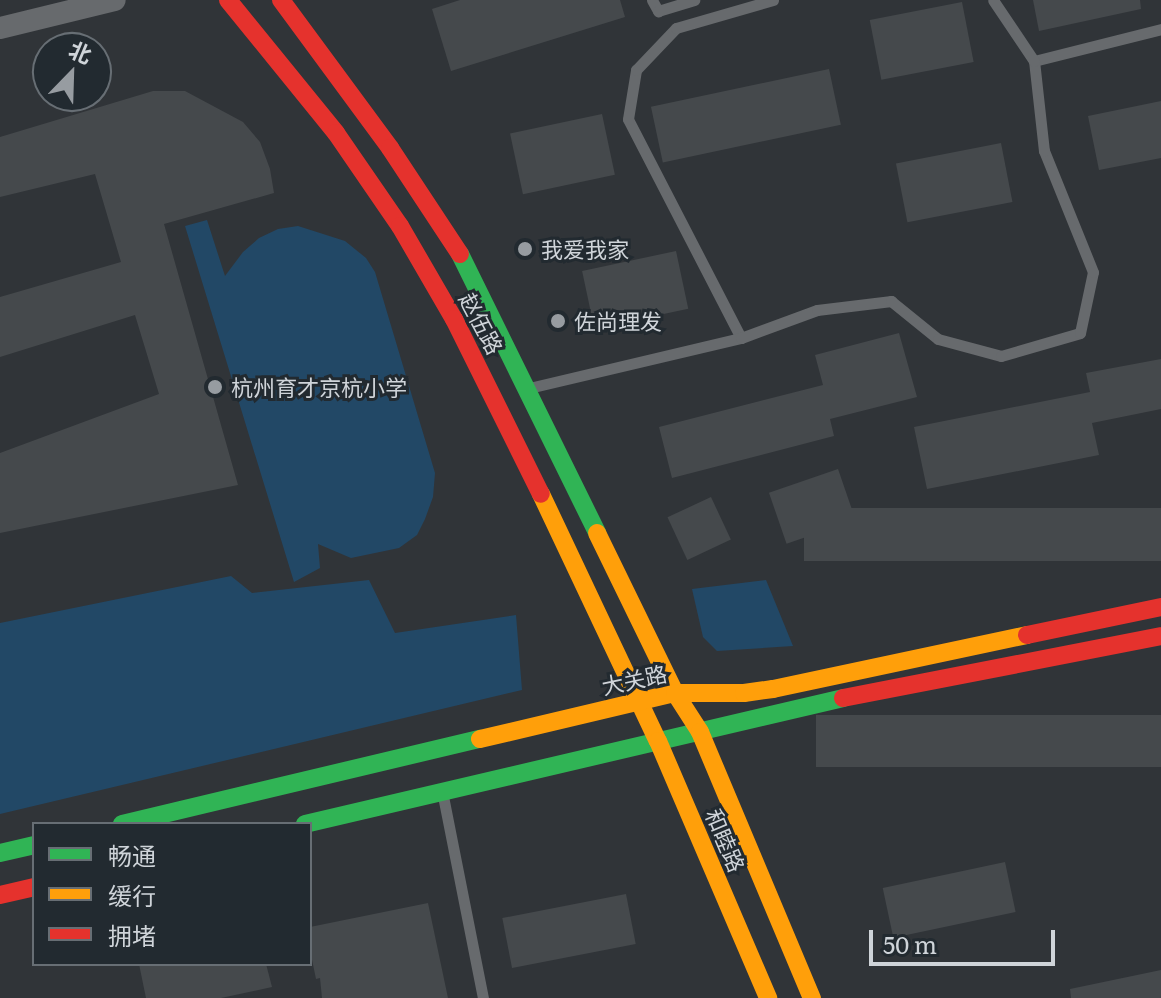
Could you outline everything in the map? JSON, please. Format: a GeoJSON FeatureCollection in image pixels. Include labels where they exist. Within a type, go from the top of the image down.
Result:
{"type":"FeatureCollection","features":[{"type":"Feature","properties":{"kind":"main road","name":"赵伍路"},"geometry":{"type":"LineString","coordinates":[[228,0],[336,133],[400,226],[502,411],[639,702]]}},
{"type":"Feature","properties":{"kind":"main road","name":"赵伍路"},"geometry":{"type":"LineString","coordinates":[[281,0],[390,148],[460,254],[675,693]]}},
{"type":"Feature","properties":{"kind":"main road","name":"大关路"},"geometry":{"type":"LineString","coordinates":[[130,822],[675,693],[744,693],[1161,607]]}},
{"type":"Feature","properties":{"kind":"main road"},"geometry":{"type":"LineString","coordinates":[[312,822],[815,705],[1161,636]]}},
{"type":"Feature","properties":{"kind":"main road","name":"和睦路"},"geometry":{"type":"LineString","coordinates":[[675,693],[700,732],[812,998]]}},
{"type":"Feature","properties":{"kind":"main road","name":"和睦路"},"geometry":{"type":"LineString","coordinates":[[639,702],[768,998]]}},
{"type":"Feature","properties":{"kind":"main road"},"geometry":{"type":"LineString","coordinates":[[0,853],[32,845]]}},
{"type":"Feature","properties":{"kind":"main road"},"geometry":{"type":"LineString","coordinates":[[0,895],[32,887]]}},
{"type":"Feature","properties":{"kind":"street"},"geometry":{"type":"LineString","coordinates":[[0,28],[115,0]]}},
{"type":"Feature","properties":{"kind":"lane"},"geometry":{"type":"LineString","coordinates":[[652,0],[658,11],[694,0]]}},
{"type":"Feature","properties":{"kind":"lane"},"geometry":{"type":"LineString","coordinates":[[741,338],[628,119],[636,70],[676,28],[773,0]]}},
{"type":"Feature","properties":{"kind":"lane"},"geometry":{"type":"LineString","coordinates":[[525,390],[741,338],[817,310],[891,301],[938,339],[1001,356],[1080,333],[1093,272],[1044,151],[1034,61],[993,0]]}},
{"type":"Feature","properties":{"kind":"lane"},"geometry":{"type":"LineString","coordinates":[[1034,61],[1161,29]]}},
{"type":"Feature","properties":{"kind":"lane"},"geometry":{"type":"LineString","coordinates":[[442,792],[483,998]]}},
{"type":"Feature","properties":{"kind":"shaded area"},"geometry":{"type":"Polygon","coordinates":[[[207,220],[225,276],[243,252],[259,238],[278,229],[298,226],[345,241],[366,258],[375,272],[435,473],[433,497],[425,519],[417,535],[399,548],[351,558],[318,544],[320,568],[294,582],[185,226],[207,220]]]}},
{"type":"Feature","properties":{"kind":"shaded area"},"geometry":{"type":"Polygon","coordinates":[[[231,576],[252,593],[369,580],[395,633],[516,615],[522,690],[0,814],[0,623],[231,576]]]}},
{"type":"Feature","properties":{"kind":"shaded area"},"geometry":{"type":"Polygon","coordinates":[[[766,580],[793,646],[717,651],[703,637],[692,589],[766,580]]]}},
{"type":"Feature","properties":{"kind":"building"},"geometry":{"type":"Polygon","coordinates":[[[460,0],[620,0],[625,17],[451,71],[432,9],[460,0]]]}},
{"type":"Feature","properties":{"kind":"building"},"geometry":{"type":"Polygon","coordinates":[[[1033,0],[1140,0],[1141,9],[1039,31],[1033,0]]]}},
{"type":"Feature","properties":{"kind":"building"},"geometry":{"type":"Polygon","coordinates":[[[962,2],[974,62],[881,80],[870,20],[962,2]]]}},
{"type":"Feature","properties":{"kind":"building"},"geometry":{"type":"Polygon","coordinates":[[[829,69],[841,125],[663,163],[651,107],[829,69]]]}},
{"type":"Feature","properties":{"kind":"building"},"geometry":{"type":"Polygon","coordinates":[[[153,91],[185,91],[243,122],[260,142],[270,169],[274,193],[164,224],[238,485],[0,533],[0,453],[159,394],[135,315],[0,357],[0,297],[121,262],[95,174],[0,197],[0,137],[83,112],[112,112],[112,103],[153,91]]]}},
{"type":"Feature","properties":{"kind":"building"},"geometry":{"type":"Polygon","coordinates":[[[1161,101],[1161,158],[1099,170],[1088,116],[1161,101]]]}},
{"type":"Feature","properties":{"kind":"building"},"geometry":{"type":"Polygon","coordinates":[[[602,114],[615,175],[523,194],[510,134],[602,114]]]}},
{"type":"Feature","properties":{"kind":"building"},"geometry":{"type":"Polygon","coordinates":[[[1001,143],[1012,202],[907,222],[896,163],[1001,143]]]}},
{"type":"Feature","properties":{"kind":"building"},"geometry":{"type":"Polygon","coordinates":[[[676,251],[688,309],[594,329],[582,271],[676,251]]]}},
{"type":"Feature","properties":{"kind":"building"},"geometry":{"type":"Polygon","coordinates":[[[899,333],[917,397],[830,419],[834,436],[672,478],[659,427],[823,385],[815,355],[899,333]]]}},
{"type":"Feature","properties":{"kind":"building"},"geometry":{"type":"Polygon","coordinates":[[[1161,359],[1161,409],[1092,423],[1099,455],[927,489],[914,427],[1090,392],[1086,373],[1161,359]]]}},
{"type":"Feature","properties":{"kind":"building"},"geometry":{"type":"Polygon","coordinates":[[[838,469],[856,520],[787,544],[769,493],[838,469]]]}},
{"type":"Feature","properties":{"kind":"building"},"geometry":{"type":"Polygon","coordinates":[[[711,497],[731,540],[687,560],[667,517],[711,497]]]}},
{"type":"Feature","properties":{"kind":"building"},"geometry":{"type":"Polygon","coordinates":[[[804,508],[1161,508],[1161,561],[804,561],[804,508]]]}},
{"type":"Feature","properties":{"kind":"building"},"geometry":{"type":"Polygon","coordinates":[[[816,715],[1161,715],[1161,767],[816,767],[816,715]]]}},
{"type":"Feature","properties":{"kind":"building"},"geometry":{"type":"Polygon","coordinates":[[[1005,862],[1016,912],[893,938],[883,888],[1005,862]]]}},
{"type":"Feature","properties":{"kind":"building"},"geometry":{"type":"Polygon","coordinates":[[[626,894],[636,944],[512,968],[502,918],[626,894]]]}},
{"type":"Feature","properties":{"kind":"building"},"geometry":{"type":"Polygon","coordinates":[[[428,903],[448,998],[322,998],[320,978],[316,979],[312,960],[312,927],[428,903]]]}},
{"type":"Feature","properties":{"kind":"building"},"geometry":{"type":"Polygon","coordinates":[[[139,966],[267,966],[272,987],[221,998],[146,998],[139,966]]]}},
{"type":"Feature","properties":{"kind":"building"},"geometry":{"type":"Polygon","coordinates":[[[1161,970],[1161,998],[1071,998],[1070,989],[1161,970]]]}},
{"type":"Feature","properties":{"kind":"traffic: fast"},"geometry":{"type":"LineString","coordinates":[[460,254],[597,533]]}},
{"type":"Feature","properties":{"kind":"traffic: fast"},"geometry":{"type":"LineString","coordinates":[[312,822],[843,698]]}},
{"type":"Feature","properties":{"kind":"traffic: fast"},"geometry":{"type":"LineString","coordinates":[[130,822],[480,739]]}},
{"type":"Feature","properties":{"kind":"traffic: fast"},"geometry":{"type":"LineString","coordinates":[[0,853],[32,845]]}},
{"type":"Feature","properties":{"kind":"traffic: slow"},"geometry":{"type":"LineString","coordinates":[[541,494],[658,741],[768,998]]}},
{"type":"Feature","properties":{"kind":"traffic: slow"},"geometry":{"type":"LineString","coordinates":[[597,533],[675,693],[700,732],[812,998]]}},
{"type":"Feature","properties":{"kind":"traffic: slow"},"geometry":{"type":"LineString","coordinates":[[480,739],[675,693],[744,693],[773,689],[1027,635]]}},
{"type":"Feature","properties":{"kind":"traffic: jam"},"geometry":{"type":"LineString","coordinates":[[228,0],[336,133],[400,226],[454,319],[541,494]]}},
{"type":"Feature","properties":{"kind":"traffic: jam"},"geometry":{"type":"LineString","coordinates":[[281,0],[390,148],[460,254]]}},
{"type":"Feature","properties":{"kind":"traffic: jam"},"geometry":{"type":"LineString","coordinates":[[1027,635],[1161,607]]}},
{"type":"Feature","properties":{"kind":"traffic: jam"},"geometry":{"type":"LineString","coordinates":[[843,698],[1161,636]]}},
{"type":"Feature","properties":{"kind":"traffic: jam"},"geometry":{"type":"LineString","coordinates":[[0,895],[32,887]]}},
{"type":"Feature","properties":{"kind":"place","name":"我爱我家"},"geometry":{"type":"Point","coordinates":[525,249]}},
{"type":"Feature","properties":{"kind":"place","name":"佐尚理发"},"geometry":{"type":"Point","coordinates":[558,321]}},
{"type":"Feature","properties":{"kind":"place","name":"杭州育才京杭小学"},"geometry":{"type":"Point","coordinates":[215,387]}}]}
